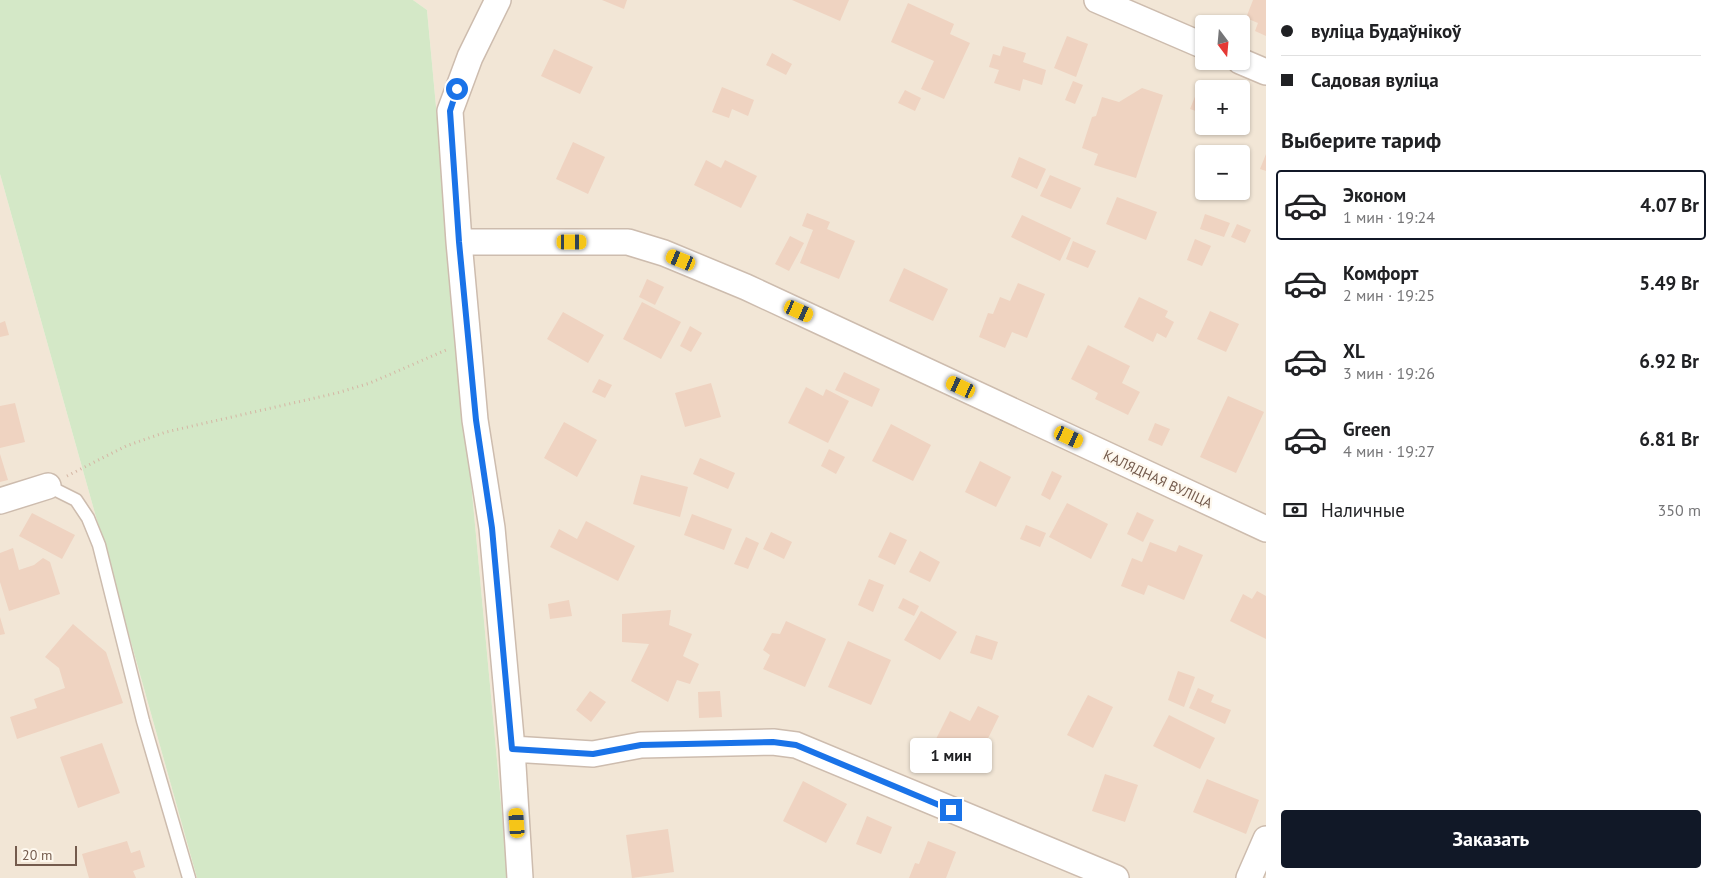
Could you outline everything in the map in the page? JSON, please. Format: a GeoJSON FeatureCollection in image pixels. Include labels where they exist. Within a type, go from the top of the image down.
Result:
{"type":"FeatureCollection","features":[{"type":"Feature","properties":{"kind":"street"},"geometry":{"type":"LineString","coordinates":[[498,0],[470,57],[450,111],[468,341],[476,420],[492,528],[512,749],[520,878]]}},
{"type":"Feature","properties":{"kind":"street"},"geometry":{"type":"LineString","coordinates":[[1097,0],[1195,42]]}},
{"type":"Feature","properties":{"kind":"street"},"geometry":{"type":"LineString","coordinates":[[1250,65],[1266,72]]}},
{"type":"Feature","properties":{"kind":"street","name":"КАЛЯДНАЯ ВУЛІЦА"},"geometry":{"type":"LineString","coordinates":[[459,242],[628,242],[664,254],[746,287],[1266,530]]}},
{"type":"Feature","properties":{"kind":"street"},"geometry":{"type":"LineString","coordinates":[[0,501],[48,486]]}},
{"type":"Feature","properties":{"kind":"street"},"geometry":{"type":"LineString","coordinates":[[512,749],[593,754],[641,745],[773,742],[796,745],[1116,878]]}},
{"type":"Feature","properties":{"kind":"street"},"geometry":{"type":"LineString","coordinates":[[1249,878],[1266,839]]}},
{"type":"Feature","properties":{"kind":"lane"},"geometry":{"type":"LineString","coordinates":[[48,486],[76,500],[88,518],[99,544],[143,722],[189,878]]}},
{"type":"Feature","properties":{"kind":"path"},"geometry":{"type":"LineString","coordinates":[[48,486],[126,446],[166,432],[337,393],[370,383],[468,341]]}},
{"type":"Feature","properties":{"kind":"shaded area"},"geometry":{"type":"Polygon","coordinates":[[[413,0],[1266,0],[1266,878],[508,878],[427,10],[413,0]]]}},
{"type":"Feature","properties":{"kind":"shaded area"},"geometry":{"type":"Polygon","coordinates":[[[0,174],[197,878],[0,878],[0,174]]]}},
{"type":"Feature","properties":{"kind":"green space"},"geometry":{"type":"Polygon","coordinates":[[[0,0],[413,0],[427,10],[508,878],[197,878],[0,174],[0,0]]]}},
{"type":"Feature","properties":{"kind":"building"},"geometry":{"type":"Polygon","coordinates":[[[602,0],[627,0],[624,9],[602,0]]]}},
{"type":"Feature","properties":{"kind":"building"},"geometry":{"type":"Polygon","coordinates":[[[792,0],[849,0],[840,21],[792,0]]]}},
{"type":"Feature","properties":{"kind":"building"},"geometry":{"type":"Polygon","coordinates":[[[1253,0],[1266,0],[1266,36],[1255,31],[1258,23],[1250,20],[1250,15],[1247,15],[1253,0]]]}},
{"type":"Feature","properties":{"kind":"building"},"geometry":{"type":"Polygon","coordinates":[[[908,3],[954,24],[950,34],[970,43],[944,99],[921,89],[934,61],[891,42],[908,3]]]}},
{"type":"Feature","properties":{"kind":"building"},"geometry":{"type":"Polygon","coordinates":[[[1067,36],[1088,44],[1076,77],[1054,68],[1067,36]]]}},
{"type":"Feature","properties":{"kind":"building"},"geometry":{"type":"Polygon","coordinates":[[[1003,46],[1026,53],[1023,62],[1046,70],[1042,85],[1023,79],[1020,91],[994,83],[999,70],[989,67],[993,54],[1000,56],[1003,46]]]}},
{"type":"Feature","properties":{"kind":"building"},"geometry":{"type":"Polygon","coordinates":[[[554,49],[593,67],[580,94],[541,76],[554,49]]]}},
{"type":"Feature","properties":{"kind":"building"},"geometry":{"type":"Polygon","coordinates":[[[772,53],[792,64],[786,75],[766,65],[772,53]]]}},
{"type":"Feature","properties":{"kind":"building"},"geometry":{"type":"Polygon","coordinates":[[[1073,81],[1083,85],[1075,104],[1065,100],[1073,81]]]}},
{"type":"Feature","properties":{"kind":"building"},"geometry":{"type":"Polygon","coordinates":[[[722,87],[754,100],[748,116],[732,109],[729,118],[712,112],[722,87]]]}},
{"type":"Feature","properties":{"kind":"building"},"geometry":{"type":"Polygon","coordinates":[[[1142,88],[1163,95],[1136,178],[1094,165],[1098,154],[1082,148],[1092,117],[1096,116],[1102,97],[1119,102],[1142,88]]]}},
{"type":"Feature","properties":{"kind":"building"},"geometry":{"type":"Polygon","coordinates":[[[905,90],[921,98],[915,111],[898,103],[905,90]]]}},
{"type":"Feature","properties":{"kind":"building"},"geometry":{"type":"Polygon","coordinates":[[[1195,96],[1195,111],[1190,109],[1195,96]]]}},
{"type":"Feature","properties":{"kind":"building"},"geometry":{"type":"Polygon","coordinates":[[[573,142],[605,157],[588,194],[556,179],[573,142]]]}},
{"type":"Feature","properties":{"kind":"building"},"geometry":{"type":"Polygon","coordinates":[[[1266,154],[1266,171],[1260,169],[1266,154]]]}},
{"type":"Feature","properties":{"kind":"building"},"geometry":{"type":"Polygon","coordinates":[[[1019,157],[1046,169],[1037,189],[1011,177],[1019,157]]]}},
{"type":"Feature","properties":{"kind":"building"},"geometry":{"type":"Polygon","coordinates":[[[706,160],[721,168],[725,160],[757,176],[741,208],[694,185],[706,160]]]}},
{"type":"Feature","properties":{"kind":"building"},"geometry":{"type":"Polygon","coordinates":[[[1050,175],[1081,188],[1071,209],[1040,196],[1050,175]]]}},
{"type":"Feature","properties":{"kind":"building"},"geometry":{"type":"Polygon","coordinates":[[[1117,197],[1157,212],[1146,240],[1106,224],[1117,197]]]}},
{"type":"Feature","properties":{"kind":"building"},"geometry":{"type":"Polygon","coordinates":[[[807,213],[830,222],[827,229],[855,241],[839,279],[800,263],[813,230],[802,226],[807,213]]]}},
{"type":"Feature","properties":{"kind":"building"},"geometry":{"type":"Polygon","coordinates":[[[1205,214],[1230,223],[1224,237],[1200,229],[1205,214]]]}},
{"type":"Feature","properties":{"kind":"building"},"geometry":{"type":"Polygon","coordinates":[[[1022,215],[1071,238],[1060,261],[1011,237],[1022,215]]]}},
{"type":"Feature","properties":{"kind":"building"},"geometry":{"type":"Polygon","coordinates":[[[1237,224],[1251,230],[1245,243],[1231,237],[1237,224]]]}},
{"type":"Feature","properties":{"kind":"building"},"geometry":{"type":"Polygon","coordinates":[[[790,236],[804,243],[789,271],[775,264],[790,236]]]}},
{"type":"Feature","properties":{"kind":"building"},"geometry":{"type":"Polygon","coordinates":[[[1195,239],[1211,246],[1202,266],[1187,260],[1195,239]]]}},
{"type":"Feature","properties":{"kind":"building"},"geometry":{"type":"Polygon","coordinates":[[[1073,241],[1096,251],[1088,268],[1066,259],[1073,241]]]}},
{"type":"Feature","properties":{"kind":"building"},"geometry":{"type":"Polygon","coordinates":[[[904,268],[948,289],[933,321],[889,301],[904,268]]]}},
{"type":"Feature","properties":{"kind":"building"},"geometry":{"type":"Polygon","coordinates":[[[647,279],[664,287],[655,305],[639,297],[647,279]]]}},
{"type":"Feature","properties":{"kind":"building"},"geometry":{"type":"Polygon","coordinates":[[[1018,283],[1045,294],[1027,338],[1012,332],[1005,348],[979,337],[988,313],[993,314],[1000,297],[1010,301],[1018,283]]]}},
{"type":"Feature","properties":{"kind":"building"},"geometry":{"type":"Polygon","coordinates":[[[1139,297],[1168,311],[1165,317],[1174,322],[1166,338],[1157,333],[1153,342],[1124,327],[1139,297]]]}},
{"type":"Feature","properties":{"kind":"building"},"geometry":{"type":"Polygon","coordinates":[[[642,302],[681,322],[661,359],[623,339],[642,302]]]}},
{"type":"Feature","properties":{"kind":"building"},"geometry":{"type":"Polygon","coordinates":[[[1210,311],[1239,324],[1226,352],[1197,339],[1210,311]]]}},
{"type":"Feature","properties":{"kind":"building"},"geometry":{"type":"Polygon","coordinates":[[[563,312],[604,335],[588,363],[547,339],[563,312]]]}},
{"type":"Feature","properties":{"kind":"building"},"geometry":{"type":"Polygon","coordinates":[[[5,321],[9,335],[0,337],[0,323],[5,321]]]}},
{"type":"Feature","properties":{"kind":"building"},"geometry":{"type":"Polygon","coordinates":[[[690,326],[702,333],[691,352],[680,346],[690,326]]]}},
{"type":"Feature","properties":{"kind":"building"},"geometry":{"type":"Polygon","coordinates":[[[1088,345],[1130,366],[1122,383],[1140,392],[1128,415],[1095,399],[1098,393],[1071,379],[1088,345]]]}},
{"type":"Feature","properties":{"kind":"building"},"geometry":{"type":"Polygon","coordinates":[[[844,372],[880,389],[872,407],[835,390],[844,372]]]}},
{"type":"Feature","properties":{"kind":"building"},"geometry":{"type":"Polygon","coordinates":[[[599,379],[612,385],[605,398],[592,392],[599,379]]]}},
{"type":"Feature","properties":{"kind":"building"},"geometry":{"type":"Polygon","coordinates":[[[711,383],[721,417],[685,427],[675,393],[711,383]]]}},
{"type":"Feature","properties":{"kind":"building"},"geometry":{"type":"Polygon","coordinates":[[[806,387],[823,396],[826,389],[849,401],[828,443],[788,423],[806,387]]]}},
{"type":"Feature","properties":{"kind":"building"},"geometry":{"type":"Polygon","coordinates":[[[1228,396],[1264,412],[1236,473],[1200,457],[1228,396]]]}},
{"type":"Feature","properties":{"kind":"building"},"geometry":{"type":"Polygon","coordinates":[[[15,403],[25,442],[0,448],[0,406],[15,403]]]}},
{"type":"Feature","properties":{"kind":"building"},"geometry":{"type":"Polygon","coordinates":[[[564,422],[597,440],[577,477],[544,458],[564,422]]]}},
{"type":"Feature","properties":{"kind":"building"},"geometry":{"type":"Polygon","coordinates":[[[1155,423],[1170,429],[1162,446],[1148,440],[1155,423]]]}},
{"type":"Feature","properties":{"kind":"building"},"geometry":{"type":"Polygon","coordinates":[[[891,424],[931,445],[913,481],[872,461],[891,424]]]}},
{"type":"Feature","properties":{"kind":"building"},"geometry":{"type":"Polygon","coordinates":[[[829,449],[845,457],[836,474],[821,466],[829,449]]]}},
{"type":"Feature","properties":{"kind":"building"},"geometry":{"type":"Polygon","coordinates":[[[0,454],[8,480],[0,482],[0,454]]]}},
{"type":"Feature","properties":{"kind":"building"},"geometry":{"type":"Polygon","coordinates":[[[700,458],[735,473],[728,489],[693,474],[700,458]]]}},
{"type":"Feature","properties":{"kind":"building"},"geometry":{"type":"Polygon","coordinates":[[[980,461],[1011,477],[996,507],[965,492],[980,461]]]}},
{"type":"Feature","properties":{"kind":"building"},"geometry":{"type":"Polygon","coordinates":[[[1052,471],[1062,476],[1050,500],[1041,495],[1052,471]]]}},
{"type":"Feature","properties":{"kind":"building"},"geometry":{"type":"Polygon","coordinates":[[[641,475],[688,487],[680,517],[633,504],[641,475]]]}},
{"type":"Feature","properties":{"kind":"building"},"geometry":{"type":"Polygon","coordinates":[[[1067,503],[1108,524],[1091,559],[1049,537],[1067,503]]]}},
{"type":"Feature","properties":{"kind":"building"},"geometry":{"type":"Polygon","coordinates":[[[1137,512],[1154,520],[1143,542],[1127,534],[1137,512]]]}},
{"type":"Feature","properties":{"kind":"building"},"geometry":{"type":"Polygon","coordinates":[[[32,513],[75,535],[62,559],[19,536],[32,513]]]}},
{"type":"Feature","properties":{"kind":"building"},"geometry":{"type":"Polygon","coordinates":[[[692,514],[732,529],[724,550],[684,535],[692,514]]]}},
{"type":"Feature","properties":{"kind":"building"},"geometry":{"type":"Polygon","coordinates":[[[586,521],[635,546],[618,581],[550,547],[559,529],[577,539],[586,521]]]}},
{"type":"Feature","properties":{"kind":"building"},"geometry":{"type":"Polygon","coordinates":[[[1026,525],[1046,533],[1040,547],[1020,539],[1026,525]]]}},
{"type":"Feature","properties":{"kind":"building"},"geometry":{"type":"Polygon","coordinates":[[[771,532],[792,542],[784,559],[763,549],[771,532]]]}},
{"type":"Feature","properties":{"kind":"building"},"geometry":{"type":"Polygon","coordinates":[[[890,532],[907,540],[895,565],[878,557],[890,532]]]}},
{"type":"Feature","properties":{"kind":"building"},"geometry":{"type":"Polygon","coordinates":[[[746,537],[759,543],[748,569],[734,564],[746,537]]]}},
{"type":"Feature","properties":{"kind":"building"},"geometry":{"type":"Polygon","coordinates":[[[1150,542],[1176,552],[1179,545],[1203,555],[1184,600],[1148,585],[1144,595],[1121,586],[1132,558],[1142,562],[1150,542]]]}},
{"type":"Feature","properties":{"kind":"building"},"geometry":{"type":"Polygon","coordinates":[[[13,548],[19,570],[34,565],[43,558],[50,562],[60,594],[9,611],[0,582],[0,553],[13,548]]]}},
{"type":"Feature","properties":{"kind":"building"},"geometry":{"type":"Polygon","coordinates":[[[920,551],[940,562],[930,582],[909,572],[920,551]]]}},
{"type":"Feature","properties":{"kind":"building"},"geometry":{"type":"Polygon","coordinates":[[[869,579],[884,585],[873,612],[858,605],[869,579]]]}},
{"type":"Feature","properties":{"kind":"building"},"geometry":{"type":"Polygon","coordinates":[[[1257,591],[1266,596],[1266,639],[1230,621],[1243,594],[1252,599],[1257,591]]]}},
{"type":"Feature","properties":{"kind":"building"},"geometry":{"type":"Polygon","coordinates":[[[903,598],[919,606],[914,616],[898,608],[903,598]]]}},
{"type":"Feature","properties":{"kind":"building"},"geometry":{"type":"Polygon","coordinates":[[[569,600],[572,616],[550,619],[548,604],[569,600]]]}},
{"type":"Feature","properties":{"kind":"building"},"geometry":{"type":"Polygon","coordinates":[[[671,610],[669,625],[692,634],[683,656],[699,664],[690,684],[677,680],[668,702],[631,681],[649,644],[622,642],[622,614],[671,610]]]}},
{"type":"Feature","properties":{"kind":"building"},"geometry":{"type":"Polygon","coordinates":[[[921,611],[957,632],[940,660],[904,640],[921,611]]]}},
{"type":"Feature","properties":{"kind":"building"},"geometry":{"type":"Polygon","coordinates":[[[0,617],[5,634],[0,635],[0,617]]]}},
{"type":"Feature","properties":{"kind":"building"},"geometry":{"type":"Polygon","coordinates":[[[786,621],[826,639],[805,687],[763,669],[770,655],[763,650],[772,633],[780,634],[786,621]]]}},
{"type":"Feature","properties":{"kind":"building"},"geometry":{"type":"Polygon","coordinates":[[[73,624],[106,652],[123,703],[17,739],[10,717],[37,708],[34,699],[65,688],[59,668],[45,657],[73,624]]]}},
{"type":"Feature","properties":{"kind":"building"},"geometry":{"type":"Polygon","coordinates":[[[976,635],[998,642],[992,660],[970,653],[976,635]]]}},
{"type":"Feature","properties":{"kind":"building"},"geometry":{"type":"Polygon","coordinates":[[[848,641],[891,660],[871,705],[828,687],[848,641]]]}},
{"type":"Feature","properties":{"kind":"building"},"geometry":{"type":"Polygon","coordinates":[[[1178,671],[1195,677],[1184,707],[1168,700],[1178,671]]]}},
{"type":"Feature","properties":{"kind":"building"},"geometry":{"type":"Polygon","coordinates":[[[1198,688],[1214,695],[1211,702],[1231,710],[1225,724],[1189,708],[1198,688]]]}},
{"type":"Feature","properties":{"kind":"building"},"geometry":{"type":"Polygon","coordinates":[[[590,691],[606,702],[591,722],[576,710],[590,691]]]}},
{"type":"Feature","properties":{"kind":"building"},"geometry":{"type":"Polygon","coordinates":[[[720,691],[722,717],[699,718],[698,692],[720,691]]]}},
{"type":"Feature","properties":{"kind":"building"},"geometry":{"type":"Polygon","coordinates":[[[1088,695],[1113,707],[1093,748],[1067,735],[1088,695]]]}},
{"type":"Feature","properties":{"kind":"building"},"geometry":{"type":"Polygon","coordinates":[[[978,706],[999,716],[975,765],[933,745],[950,711],[970,721],[978,706]]]}},
{"type":"Feature","properties":{"kind":"building"},"geometry":{"type":"Polygon","coordinates":[[[1169,715],[1215,738],[1200,769],[1153,746],[1169,715]]]}},
{"type":"Feature","properties":{"kind":"building"},"geometry":{"type":"Polygon","coordinates":[[[102,743],[120,793],[78,808],[60,757],[102,743]]]}},
{"type":"Feature","properties":{"kind":"building"},"geometry":{"type":"Polygon","coordinates":[[[1105,774],[1138,785],[1125,822],[1092,811],[1105,774]]]}},
{"type":"Feature","properties":{"kind":"building"},"geometry":{"type":"Polygon","coordinates":[[[1207,779],[1259,800],[1246,834],[1193,812],[1207,779]]]}},
{"type":"Feature","properties":{"kind":"building"},"geometry":{"type":"Polygon","coordinates":[[[803,781],[847,804],[826,843],[783,821],[803,781]]]}},
{"type":"Feature","properties":{"kind":"building"},"geometry":{"type":"Polygon","coordinates":[[[867,816],[892,827],[881,854],[856,844],[867,816]]]}},
{"type":"Feature","properties":{"kind":"building"},"geometry":{"type":"Polygon","coordinates":[[[668,829],[674,872],[632,878],[626,835],[668,829]]]}},
{"type":"Feature","properties":{"kind":"building"},"geometry":{"type":"Polygon","coordinates":[[[127,841],[131,853],[140,850],[145,867],[133,871],[136,878],[89,878],[82,854],[127,841]]]}},
{"type":"Feature","properties":{"kind":"building"},"geometry":{"type":"Polygon","coordinates":[[[928,841],[956,852],[946,878],[909,878],[915,863],[919,864],[928,841]]]}},
{"type":"Feature","properties":{"kind":"route"},"geometry":{"type":"LineString","coordinates":[[457,89],[450,111],[462,279],[476,420],[492,528],[512,749],[593,754],[641,745],[773,742],[796,745],[951,810]]}}]}
